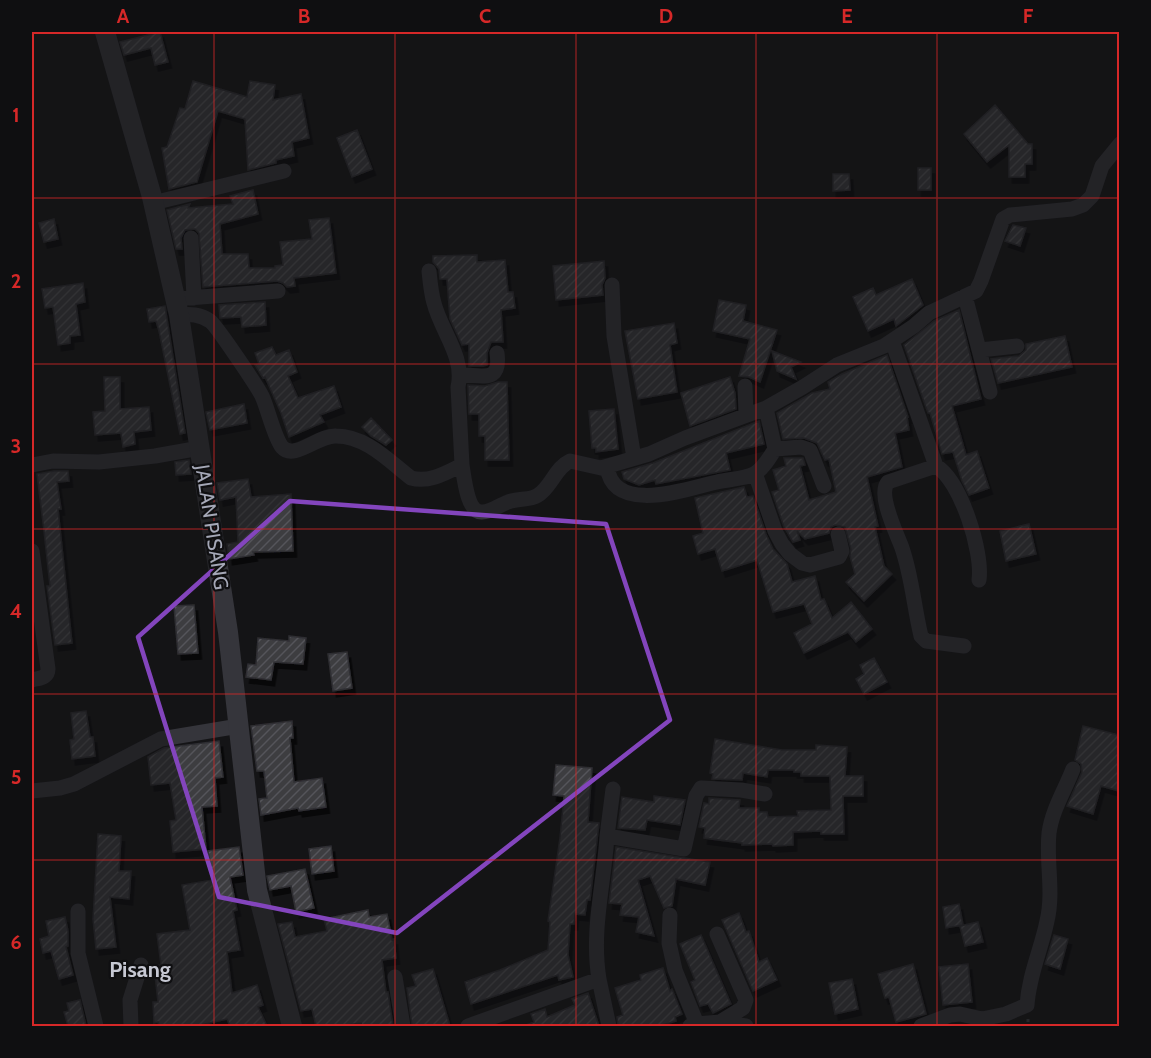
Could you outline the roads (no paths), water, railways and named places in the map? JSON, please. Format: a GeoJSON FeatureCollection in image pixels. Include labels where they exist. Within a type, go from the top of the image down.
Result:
{"type":"FeatureCollection","features":[{"type":"Feature","properties":{"kind":"street","name":"JALAN PISANG"},"geometry":{"type":"LineString","coordinates":[[105,32],[183,304],[200,448],[228,632],[257,890],[292,1026]]}},
{"type":"Feature","properties":{"kind":"street"},"geometry":{"type":"LineString","coordinates":[[429,271],[434,303],[461,375],[458,387],[462,465],[466,490],[476,511],[481,513],[491,511],[510,501],[535,498],[547,487],[560,468],[570,461],[607,468],[634,458],[766,408],[837,365],[892,341],[929,313],[976,291],[1003,219],[1010,215],[1072,209],[1083,205],[1092,196],[1102,166],[1119,144]]}},
{"type":"Feature","properties":{"kind":"street"},"geometry":{"type":"LineString","coordinates":[[153,204],[284,171]]}},
{"type":"Feature","properties":{"kind":"street"},"geometry":{"type":"LineString","coordinates":[[183,304],[191,238]]}},
{"type":"Feature","properties":{"kind":"street"},"geometry":{"type":"LineString","coordinates":[[612,285],[614,336],[634,458]]}},
{"type":"Feature","properties":{"kind":"street"},"geometry":{"type":"LineString","coordinates":[[183,304],[278,291]]}},
{"type":"Feature","properties":{"kind":"street"},"geometry":{"type":"LineString","coordinates":[[965,296],[990,392]]}},
{"type":"Feature","properties":{"kind":"street"},"geometry":{"type":"LineString","coordinates":[[183,304],[195,314],[212,321],[261,394],[280,443],[286,451],[295,452],[324,437],[335,435],[363,442],[411,478],[419,480],[432,478],[462,465]]}},
{"type":"Feature","properties":{"kind":"street"},"geometry":{"type":"LineString","coordinates":[[892,341],[936,466],[947,475],[962,502],[979,557],[980,580]]}},
{"type":"Feature","properties":{"kind":"street"},"geometry":{"type":"LineString","coordinates":[[980,350],[1017,346]]}},
{"type":"Feature","properties":{"kind":"street"},"geometry":{"type":"LineString","coordinates":[[461,375],[492,375],[497,372],[499,366],[497,353]]}},
{"type":"Feature","properties":{"kind":"street"},"geometry":{"type":"LineString","coordinates":[[745,386],[746,416]]}},
{"type":"Feature","properties":{"kind":"street"},"geometry":{"type":"LineString","coordinates":[[766,408],[775,449]]}},
{"type":"Feature","properties":{"kind":"street"},"geometry":{"type":"LineString","coordinates":[[607,468],[608,474],[618,488],[627,493],[638,495],[687,490],[754,474],[775,449],[801,447],[810,450],[824,486]]}},
{"type":"Feature","properties":{"kind":"street"},"geometry":{"type":"LineString","coordinates":[[32,465],[53,461],[99,462],[200,448]]}},
{"type":"Feature","properties":{"kind":"street"},"geometry":{"type":"LineString","coordinates":[[936,466],[888,482],[884,486],[884,492],[890,518],[907,564],[921,636],[926,641],[964,646]]}},
{"type":"Feature","properties":{"kind":"street"},"geometry":{"type":"LineString","coordinates":[[754,474],[767,512],[782,544],[802,563],[810,565],[839,557],[842,551],[837,534]]}},
{"type":"Feature","properties":{"kind":"street"},"geometry":{"type":"LineString","coordinates":[[32,551],[36,609],[48,672],[43,678],[32,680]]}},
{"type":"Feature","properties":{"kind":"street"},"geometry":{"type":"LineString","coordinates":[[32,791],[60,788],[74,783],[161,739],[238,726]]}},
{"type":"Feature","properties":{"kind":"street"},"geometry":{"type":"LineString","coordinates":[[921,1026],[950,1015],[960,1014],[982,1019],[1006,1014],[1027,1005],[1031,977],[1047,921],[1050,900],[1049,834],[1052,818],[1073,769]]}},
{"type":"Feature","properties":{"kind":"street"},"geometry":{"type":"LineString","coordinates":[[607,836],[684,849],[696,795],[701,788],[765,794]]}},
{"type":"Feature","properties":{"kind":"street"},"geometry":{"type":"LineString","coordinates":[[609,1026],[597,962],[597,921],[613,789]]}},
{"type":"Feature","properties":{"kind":"street"},"geometry":{"type":"LineString","coordinates":[[78,911],[78,953],[96,1026]]}},
{"type":"Feature","properties":{"kind":"street"},"geometry":{"type":"LineString","coordinates":[[670,915],[669,943],[675,970],[694,1025],[720,1022],[746,1026]]}},
{"type":"Feature","properties":{"kind":"street"},"geometry":{"type":"LineString","coordinates":[[717,934],[746,999],[743,1008],[720,1022]]}},
{"type":"Feature","properties":{"kind":"street"},"geometry":{"type":"LineString","coordinates":[[131,1026],[130,1000],[141,965]]}},
{"type":"Feature","properties":{"kind":"street"},"geometry":{"type":"LineString","coordinates":[[395,977],[403,1026]]}},
{"type":"Feature","properties":{"kind":"street"},"geometry":{"type":"LineString","coordinates":[[468,1026],[599,979]]}},
{"type":"Feature","properties":{"kind":"district","name":"Pisang"},"geometry":{"type":"Point","coordinates":[140,969]}}]}
